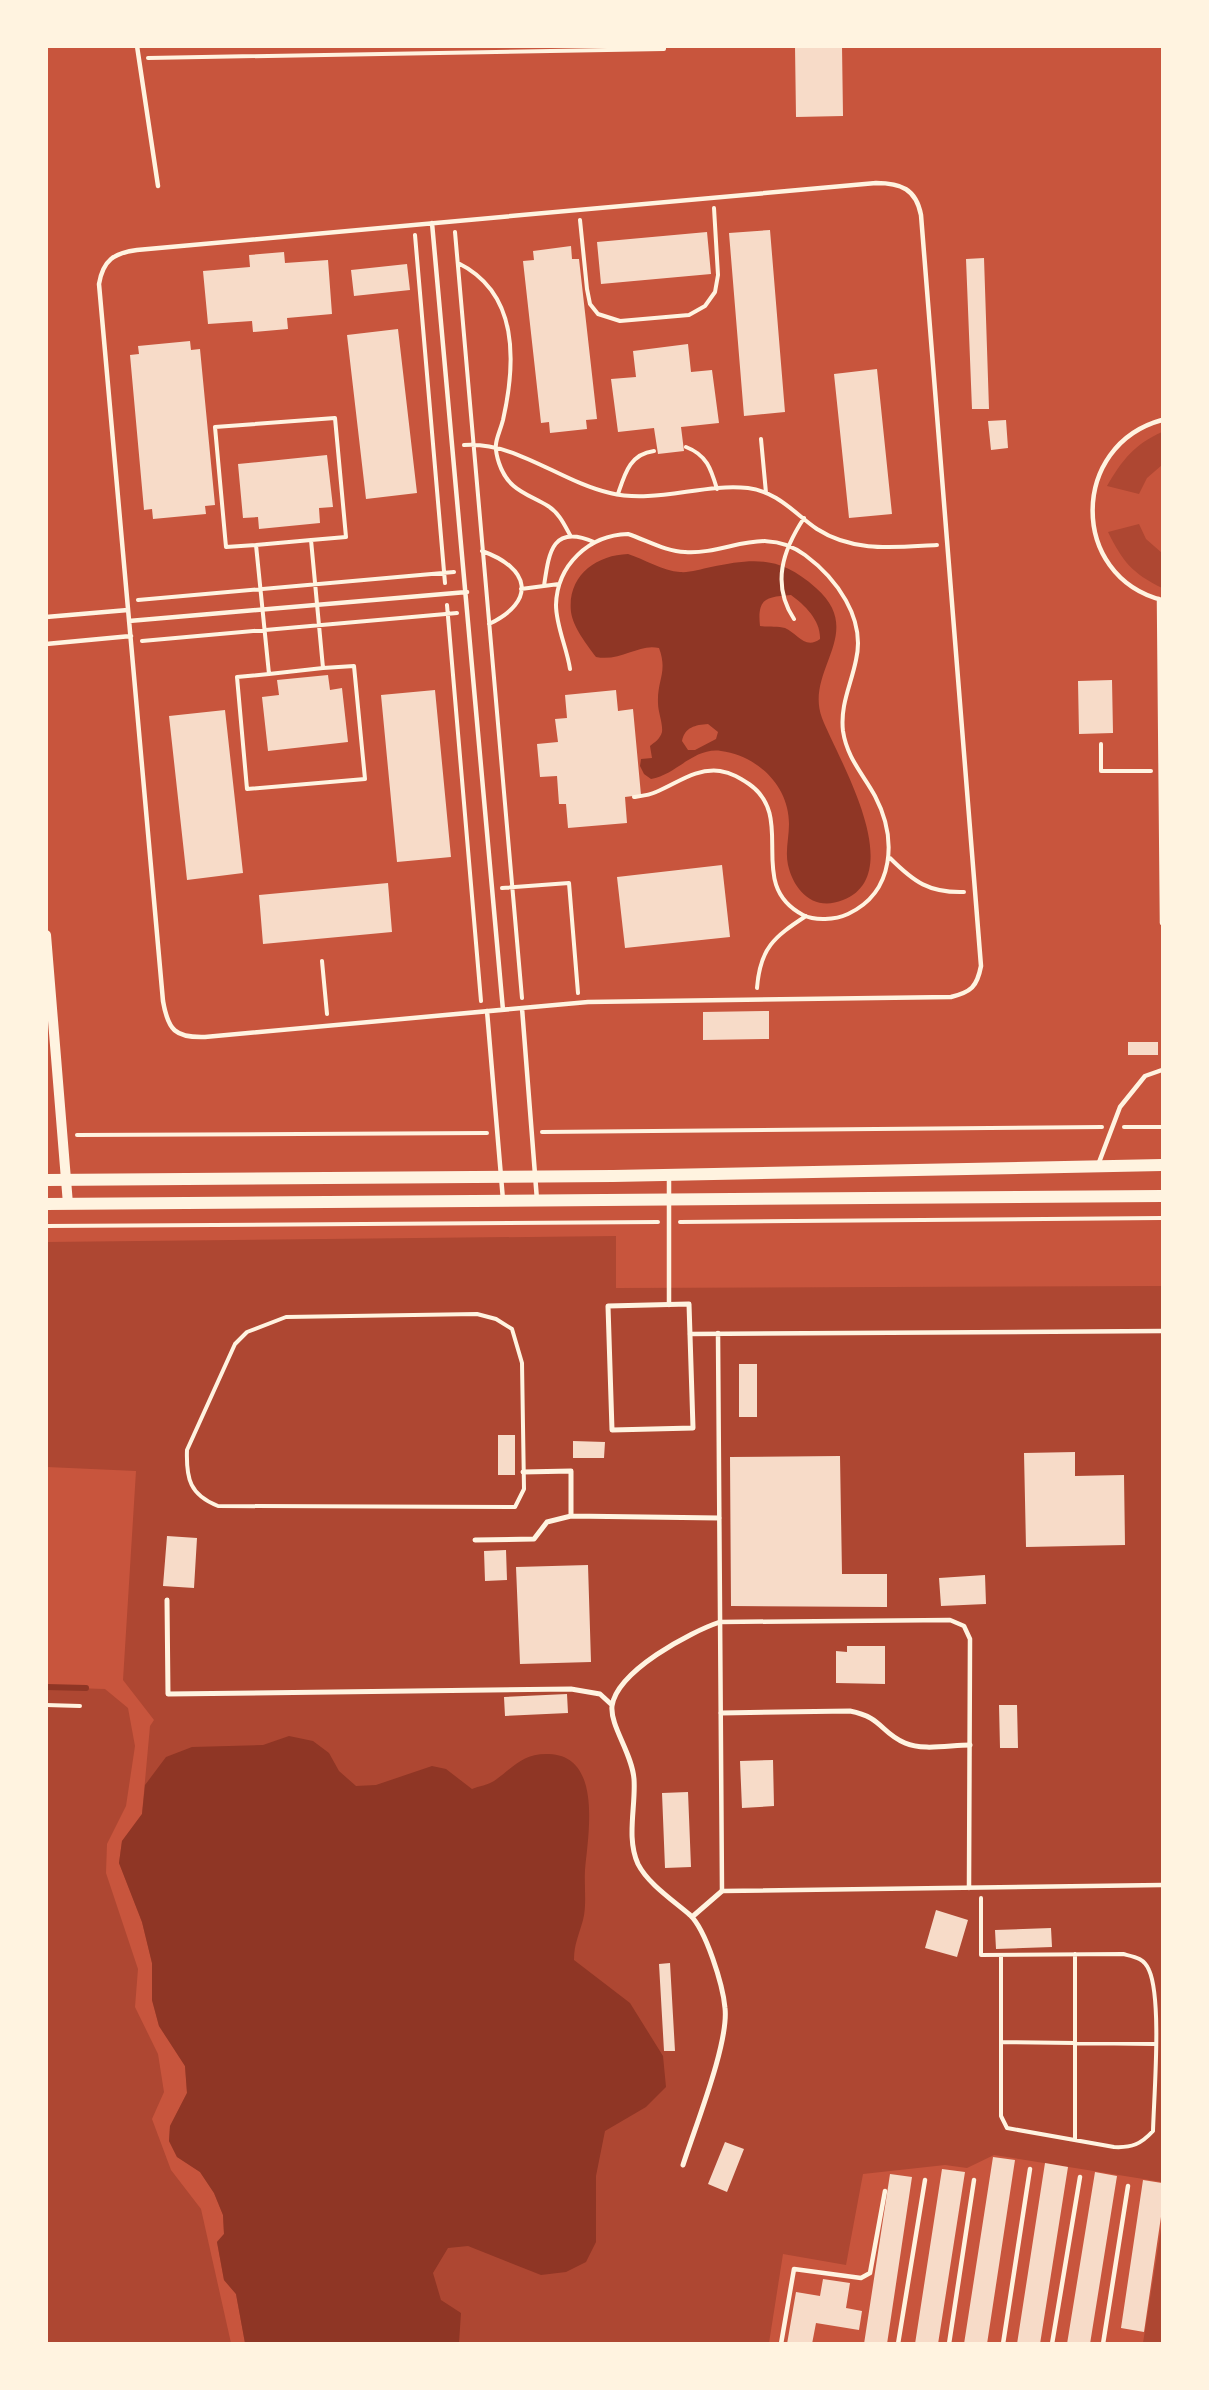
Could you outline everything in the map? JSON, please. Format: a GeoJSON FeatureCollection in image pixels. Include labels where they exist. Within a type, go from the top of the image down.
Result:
{"type":"FeatureCollection","features":[{"type":"Feature","properties":{"kind":"main road"},"geometry":{"type":"LineString","coordinates":[[46,1180],[534,1177],[1162,1165]]}},
{"type":"Feature","properties":{"kind":"main road"},"geometry":{"type":"LineString","coordinates":[[46,1204],[1162,1196]]}},
{"type":"Feature","properties":{"kind":"street"},"geometry":{"type":"LineString","coordinates":[[46,935],[68,1204]]}},
{"type":"Feature","properties":{"kind":"street"},"geometry":{"type":"LineString","coordinates":[[689,1304],[690,1334],[693,1428],[612,1430],[608,1306],[689,1304]]}},
{"type":"Feature","properties":{"kind":"street"},"geometry":{"type":"LineString","coordinates":[[523,1472],[571,1471],[571,1516]]}},
{"type":"Feature","properties":{"kind":"street"},"geometry":{"type":"LineString","coordinates":[[475,1540],[534,1539],[547,1522],[571,1516],[719,1518]]}},
{"type":"Feature","properties":{"kind":"street"},"geometry":{"type":"LineString","coordinates":[[167,1600],[168,1694],[571,1689],[600,1694],[612,1705]]}},
{"type":"Feature","properties":{"kind":"street"},"geometry":{"type":"LineString","coordinates":[[683,2165],[724,2035],[726,2008],[709,1950],[692,1917],[658,1887],[638,1865],[632,1840],[633,1768],[628,1749],[615,1725],[612,1705],[620,1687],[675,1641],[720,1623]]}},
{"type":"Feature","properties":{"kind":"street"},"geometry":{"type":"LineString","coordinates":[[721,1713],[850,1711],[866,1714],[904,1743],[918,1746],[970,1745]]}},
{"type":"Feature","properties":{"kind":"street"},"geometry":{"type":"LineString","coordinates":[[692,1917],[722,1892]]}},
{"type":"Feature","properties":{"kind":"lane"},"geometry":{"type":"LineString","coordinates":[[137,46],[158,186]]}},
{"type":"Feature","properties":{"kind":"lane"},"geometry":{"type":"LineString","coordinates":[[893,183],[913,193],[918,201],[921,215],[981,966],[977,985],[966,993],[951,997],[579,1003],[186,1037],[174,1031],[166,1020],[99,284],[108,259],[120,252],[137,250],[713,198],[893,183]]}},
{"type":"Feature","properties":{"kind":"lane"},"geometry":{"type":"LineString","coordinates":[[432,223],[503,1010]]}},
{"type":"Feature","properties":{"kind":"lane"},"geometry":{"type":"LineString","coordinates":[[1162,420],[1147,424],[1121,442],[1102,466],[1093,496],[1093,526],[1103,555],[1122,579],[1148,596],[1161,599],[1162,923]]}},
{"type":"Feature","properties":{"kind":"lane"},"geometry":{"type":"LineString","coordinates":[[129,621],[467,592]]}},
{"type":"Feature","properties":{"kind":"lane"},"geometry":{"type":"LineString","coordinates":[[46,616],[128,610]]}},
{"type":"Feature","properties":{"kind":"lane"},"geometry":{"type":"LineString","coordinates":[[46,644],[131,639]]}},
{"type":"Feature","properties":{"kind":"lane"},"geometry":{"type":"LineString","coordinates":[[522,1008],[537,1201]]}},
{"type":"Feature","properties":{"kind":"lane"},"geometry":{"type":"LineString","coordinates":[[485,1011],[503,1201]]}},
{"type":"Feature","properties":{"kind":"lane"},"geometry":{"type":"LineString","coordinates":[[1097,1166],[1120,1107],[1145,1076],[1162,1070]]}},
{"type":"Feature","properties":{"kind":"lane"},"geometry":{"type":"LineString","coordinates":[[669,1175],[669,1305]]}},
{"type":"Feature","properties":{"kind":"lane"},"geometry":{"type":"LineString","coordinates":[[690,1334],[1162,1330]]}},
{"type":"Feature","properties":{"kind":"lane"},"geometry":{"type":"LineString","coordinates":[[718,1333],[722,1892],[1162,1885]]}},
{"type":"Feature","properties":{"kind":"lane"},"geometry":{"type":"LineString","coordinates":[[720,1623],[950,1620],[964,1626],[970,1639],[969,1888]]}},
{"type":"Feature","properties":{"kind":"lane"},"geometry":{"type":"LineString","coordinates":[[1004,2343],[1030,2169]]}},
{"type":"Feature","properties":{"kind":"lane"},"geometry":{"type":"LineString","coordinates":[[1052,2343],[1080,2177]]}},
{"type":"Feature","properties":{"kind":"lane"},"geometry":{"type":"LineString","coordinates":[[898,2343],[925,2180]]}},
{"type":"Feature","properties":{"kind":"lane"},"geometry":{"type":"LineString","coordinates":[[949,2343],[974,2180]]}},
{"type":"Feature","properties":{"kind":"lane"},"geometry":{"type":"LineString","coordinates":[[1103,2343],[1128,2186]]}},
{"type":"Feature","properties":{"kind":"lane"},"geometry":{"type":"LineString","coordinates":[[782,2343],[794,2269],[861,2278],[870,2273],[885,2191]]}},
{"type":"Feature","properties":{"kind":"path"},"geometry":{"type":"LineString","coordinates":[[443,46],[443,53]]}},
{"type":"Feature","properties":{"kind":"path"},"geometry":{"type":"LineString","coordinates":[[139,58],[664,49],[664,46]]}},
{"type":"Feature","properties":{"kind":"path"},"geometry":{"type":"LineString","coordinates":[[580,210],[586,289],[590,304],[598,314],[620,321],[689,315],[705,306],[715,292],[718,275],[713,198]]}},
{"type":"Feature","properties":{"kind":"path"},"geometry":{"type":"LineString","coordinates":[[454,221],[522,1008]]}},
{"type":"Feature","properties":{"kind":"path"},"geometry":{"type":"LineString","coordinates":[[414,225],[447,614],[485,1011]]}},
{"type":"Feature","properties":{"kind":"path"},"geometry":{"type":"LineString","coordinates":[[458,263],[474,271],[490,285],[503,306],[510,360],[503,420],[494,445],[508,482],[518,492],[549,507],[560,516],[570,535]]}},
{"type":"Feature","properties":{"kind":"path"},"geometry":{"type":"LineString","coordinates":[[761,439],[766,493]]}},
{"type":"Feature","properties":{"kind":"path"},"geometry":{"type":"LineString","coordinates":[[453,445],[494,445],[563,476],[618,494],[749,488],[777,496],[819,530],[858,547],[947,544]]}},
{"type":"Feature","properties":{"kind":"path"},"geometry":{"type":"LineString","coordinates":[[686,447],[698,452],[706,460],[717,489]]}},
{"type":"Feature","properties":{"kind":"path"},"geometry":{"type":"LineString","coordinates":[[618,494],[633,460],[641,453],[654,451]]}},
{"type":"Feature","properties":{"kind":"path"},"geometry":{"type":"LineString","coordinates":[[794,619],[785,600],[783,562],[787,544],[804,518]]}},
{"type":"Feature","properties":{"kind":"path"},"geometry":{"type":"LineString","coordinates":[[570,669],[556,605],[559,584],[566,569],[584,549],[594,542],[628,534],[685,552],[745,541],[787,544],[805,555],[828,577],[842,593],[852,612],[858,645],[857,657],[845,693],[843,730],[852,761],[876,798],[886,825],[889,858],[883,882],[861,907],[845,916],[825,919],[806,916],[782,899],[772,870],[771,812],[764,797],[737,776],[706,771],[693,773],[655,793],[634,797]]}},
{"type":"Feature","properties":{"kind":"path"},"geometry":{"type":"LineString","coordinates":[[544,586],[553,546],[559,539],[570,535],[594,542]]}},
{"type":"Feature","properties":{"kind":"path"},"geometry":{"type":"LineString","coordinates":[[256,545],[311,540]]}},
{"type":"Feature","properties":{"kind":"path"},"geometry":{"type":"LineString","coordinates":[[482,551],[511,565],[517,572],[521,589],[519,602],[513,610],[489,624]]}},
{"type":"Feature","properties":{"kind":"path"},"geometry":{"type":"LineString","coordinates":[[127,601],[484,569]]}},
{"type":"Feature","properties":{"kind":"path"},"geometry":{"type":"LineString","coordinates":[[521,589],[559,584]]}},
{"type":"Feature","properties":{"kind":"path"},"geometry":{"type":"LineString","coordinates":[[131,639],[488,610]]}},
{"type":"Feature","properties":{"kind":"path"},"geometry":{"type":"LineString","coordinates":[[269,674],[323,668]]}},
{"type":"Feature","properties":{"kind":"path"},"geometry":{"type":"LineString","coordinates":[[1101,744],[1101,771],[1161,771]]}},
{"type":"Feature","properties":{"kind":"path"},"geometry":{"type":"LineString","coordinates":[[889,858],[907,875],[937,892],[974,892]]}},
{"type":"Feature","properties":{"kind":"path"},"geometry":{"type":"LineString","coordinates":[[492,889],[569,883],[579,1003]]}},
{"type":"Feature","properties":{"kind":"path"},"geometry":{"type":"LineString","coordinates":[[756,999],[759,969],[766,950],[777,936],[806,916]]}},
{"type":"Feature","properties":{"kind":"path"},"geometry":{"type":"LineString","coordinates":[[322,961],[328,1026]]}},
{"type":"Feature","properties":{"kind":"path"},"geometry":{"type":"LineString","coordinates":[[531,1132],[1162,1127]]}},
{"type":"Feature","properties":{"kind":"path"},"geometry":{"type":"LineString","coordinates":[[63,1136],[497,1133]]}},
{"type":"Feature","properties":{"kind":"path"},"geometry":{"type":"LineString","coordinates":[[46,1226],[1162,1218]]}},
{"type":"Feature","properties":{"kind":"path"},"geometry":{"type":"LineString","coordinates":[[477,1314],[496,1319],[512,1329],[518,1345],[522,1363],[523,1472],[524,1489],[515,1507],[218,1506],[202,1499],[191,1485],[186,1467],[187,1450],[235,1344],[247,1332],[265,1323],[286,1317],[477,1314]]}},
{"type":"Feature","properties":{"kind":"path"},"geometry":{"type":"LineString","coordinates":[[46,1706],[80,1706]]}},
{"type":"Feature","properties":{"kind":"path"},"geometry":{"type":"LineString","coordinates":[[981,1888],[981,1955],[1123,1954],[1140,1958],[1149,1969],[1154,1988],[1153,2131],[1144,2141],[1131,2148],[1007,2128],[1001,2116],[1001,1955]]}},
{"type":"Feature","properties":{"kind":"path"},"geometry":{"type":"LineString","coordinates":[[1075,1954],[1075,2140]]}},
{"type":"Feature","properties":{"kind":"path"},"geometry":{"type":"LineString","coordinates":[[1001,2042],[1154,2044]]}},
{"type":"Feature","properties":{"kind":"shaded area"},"geometry":{"type":"Polygon","coordinates":[[[1162,432],[1162,465],[1147,478],[1139,494],[1107,486],[1130,454],[1144,442],[1162,432]]]}},
{"type":"Feature","properties":{"kind":"shaded area"},"geometry":{"type":"Polygon","coordinates":[[[1139,524],[1146,539],[1162,553],[1162,588],[1129,566],[1108,532],[1139,524]]]}},
{"type":"Feature","properties":{"kind":"shaded area"},"geometry":{"type":"Polygon","coordinates":[[[628,554],[660,567],[680,572],[754,561],[779,565],[791,570],[816,588],[830,605],[836,621],[836,636],[821,684],[819,700],[822,718],[853,787],[870,842],[870,866],[862,886],[843,900],[823,903],[814,901],[800,891],[787,860],[789,824],[784,797],[769,775],[759,766],[735,754],[711,751],[702,753],[660,776],[651,779],[644,774],[640,766],[641,759],[652,758],[650,746],[662,732],[658,703],[662,670],[662,656],[659,648],[644,648],[614,657],[596,657],[577,630],[571,612],[571,599],[579,578],[595,563],[616,555],[628,554]],[[791,595],[769,598],[762,604],[759,617],[760,626],[785,628],[805,642],[815,642],[820,639],[820,632],[815,620],[807,609],[791,595]],[[708,724],[695,726],[683,736],[682,741],[688,750],[695,750],[716,739],[718,732],[708,724]]]}},
{"type":"Feature","properties":{"kind":"shaded area"},"geometry":{"type":"Polygon","coordinates":[[[616,1236],[616,1288],[1162,1286],[1162,2182],[994,2155],[967,2168],[945,2165],[863,2174],[846,2265],[783,2254],[769,2343],[245,2343],[236,2294],[224,2280],[217,2242],[224,2234],[223,2215],[214,2193],[200,2172],[177,2157],[169,2141],[170,2126],[187,2093],[185,2066],[159,2026],[152,2000],[152,1963],[142,1922],[119,1863],[122,1841],[142,1814],[150,1726],[154,1720],[123,1680],[136,1471],[47,1467],[47,1242],[616,1236]]]}},
{"type":"Feature","properties":{"kind":"shaded area"},"geometry":{"type":"Polygon","coordinates":[[[47,1687],[105,1689],[128,1708],[135,1746],[126,1806],[107,1844],[106,1873],[138,1969],[135,2007],[158,2054],[164,2092],[152,2119],[171,2170],[201,2209],[231,2343],[47,2344],[47,1687]]]}},
{"type":"Feature","properties":{"kind":"shaded area"},"geometry":{"type":"Polygon","coordinates":[[[289,1736],[313,1741],[329,1753],[339,1771],[356,1786],[376,1785],[432,1766],[446,1769],[472,1789],[492,1782],[518,1762],[540,1754],[566,1758],[578,1768],[585,1782],[589,1818],[585,1908],[574,1960],[630,2003],[663,2056],[666,2087],[646,2107],[605,2131],[596,2176],[596,2242],[586,2262],[566,2272],[541,2275],[468,2246],[448,2248],[433,2273],[441,2300],[461,2313],[459,2343],[245,2343],[236,2294],[224,2280],[217,2242],[224,2234],[223,2215],[214,2193],[200,2172],[177,2157],[169,2141],[170,2126],[187,2093],[185,2066],[159,2026],[152,2000],[152,1963],[142,1922],[119,1863],[122,1841],[142,1814],[145,1785],[166,1757],[192,1747],[263,1745],[289,1736]]]}},
{"type":"Feature","properties":{"kind":"shaded area"},"geometry":{"type":"Polygon","coordinates":[[[1162,2222],[1162,2343],[1143,2343],[1162,2222]]]}},
{"type":"Feature","properties":{"kind":"building"},"geometry":{"type":"Polygon","coordinates":[[[795,46],[842,46],[843,116],[796,117],[795,46]]]}},
{"type":"Feature","properties":{"kind":"building"},"geometry":{"type":"Polygon","coordinates":[[[770,230],[785,412],[744,416],[729,233],[770,230]]]}},
{"type":"Feature","properties":{"kind":"building"},"geometry":{"type":"Polygon","coordinates":[[[707,232],[711,274],[601,284],[597,242],[707,232]]]}},
{"type":"Feature","properties":{"kind":"building"},"geometry":{"type":"Polygon","coordinates":[[[571,246],[572,259],[579,259],[597,419],[586,420],[587,429],[550,433],[549,422],[541,423],[523,261],[534,260],[533,251],[571,246]]]}},
{"type":"Feature","properties":{"kind":"building"},"geometry":{"type":"Polygon","coordinates":[[[284,252],[285,263],[328,260],[332,314],[287,318],[288,329],[253,332],[252,321],[208,324],[203,271],[250,267],[249,255],[284,252]]]}},
{"type":"Feature","properties":{"kind":"building"},"geometry":{"type":"Polygon","coordinates":[[[984,258],[989,409],[972,409],[966,259],[984,258]]]}},
{"type":"Feature","properties":{"kind":"building"},"geometry":{"type":"Polygon","coordinates":[[[407,264],[410,290],[354,296],[351,270],[407,264]]]}},
{"type":"Feature","properties":{"kind":"building"},"geometry":{"type":"Polygon","coordinates":[[[398,329],[417,493],[366,499],[347,335],[398,329]]]}},
{"type":"Feature","properties":{"kind":"building"},"geometry":{"type":"Polygon","coordinates":[[[190,341],[191,350],[200,349],[215,505],[205,506],[206,514],[153,519],[152,509],[144,510],[130,355],[139,354],[138,346],[190,341]]]}},
{"type":"Feature","properties":{"kind":"building"},"geometry":{"type":"Polygon","coordinates":[[[688,344],[691,372],[712,370],[719,423],[681,427],[684,451],[658,454],[654,428],[618,432],[611,379],[636,377],[633,351],[688,344]]]}},
{"type":"Feature","properties":{"kind":"building"},"geometry":{"type":"Polygon","coordinates":[[[877,369],[892,514],[849,518],[834,374],[877,369]]]}},
{"type":"Feature","properties":{"kind":"building"},"geometry":{"type":"Polygon","coordinates":[[[1006,420],[1008,448],[991,450],[988,421],[1006,420]]]}},
{"type":"Feature","properties":{"kind":"building"},"geometry":{"type":"Polygon","coordinates":[[[327,455],[333,507],[319,508],[320,523],[259,529],[258,517],[243,518],[238,464],[327,455]]]}},
{"type":"Feature","properties":{"kind":"building"},"geometry":{"type":"Polygon","coordinates":[[[328,675],[330,690],[342,688],[348,742],[268,751],[262,697],[279,695],[277,680],[328,675]]]}},
{"type":"Feature","properties":{"kind":"building"},"geometry":{"type":"Polygon","coordinates":[[[1112,680],[1113,733],[1079,734],[1078,681],[1112,680]]]}},
{"type":"Feature","properties":{"kind":"building"},"geometry":{"type":"Polygon","coordinates":[[[435,690],[451,857],[397,862],[381,695],[435,690]]]}},
{"type":"Feature","properties":{"kind":"building"},"geometry":{"type":"Polygon","coordinates":[[[616,690],[618,711],[633,709],[641,795],[625,797],[627,823],[568,828],[566,804],[559,804],[557,776],[540,777],[537,744],[558,742],[555,719],[567,718],[565,695],[616,690]]]}},
{"type":"Feature","properties":{"kind":"building"},"geometry":{"type":"Polygon","coordinates":[[[225,710],[243,873],[187,880],[169,716],[225,710]]]}},
{"type":"Feature","properties":{"kind":"building"},"geometry":{"type":"Polygon","coordinates":[[[722,865],[730,937],[625,948],[617,877],[722,865]]]}},
{"type":"Feature","properties":{"kind":"building"},"geometry":{"type":"Polygon","coordinates":[[[388,883],[392,932],[263,944],[259,895],[388,883]]]}},
{"type":"Feature","properties":{"kind":"building"},"geometry":{"type":"Polygon","coordinates":[[[769,1011],[769,1039],[703,1040],[703,1012],[769,1011]]]}},
{"type":"Feature","properties":{"kind":"building"},"geometry":{"type":"Polygon","coordinates":[[[1128,1042],[1158,1042],[1158,1055],[1128,1055],[1128,1042]]]}},
{"type":"Feature","properties":{"kind":"building"},"geometry":{"type":"Polygon","coordinates":[[[739,1364],[757,1364],[757,1417],[739,1417],[739,1364]]]}},
{"type":"Feature","properties":{"kind":"building"},"geometry":{"type":"Polygon","coordinates":[[[498,1435],[515,1435],[515,1475],[498,1475],[498,1435]]]}},
{"type":"Feature","properties":{"kind":"building"},"geometry":{"type":"Polygon","coordinates":[[[573,1441],[605,1442],[604,1458],[573,1458],[573,1441]]]}},
{"type":"Feature","properties":{"kind":"building"},"geometry":{"type":"Polygon","coordinates":[[[1075,1452],[1075,1476],[1124,1475],[1125,1545],[1026,1547],[1024,1453],[1075,1452]]]}},
{"type":"Feature","properties":{"kind":"building"},"geometry":{"type":"Polygon","coordinates":[[[840,1456],[842,1574],[887,1574],[887,1607],[731,1606],[730,1457],[840,1456]]]}},
{"type":"Feature","properties":{"kind":"building"},"geometry":{"type":"Polygon","coordinates":[[[167,1536],[197,1538],[194,1588],[163,1586],[167,1536]]]}},
{"type":"Feature","properties":{"kind":"building"},"geometry":{"type":"Polygon","coordinates":[[[506,1550],[507,1580],[485,1581],[484,1551],[506,1550]]]}},
{"type":"Feature","properties":{"kind":"building"},"geometry":{"type":"Polygon","coordinates":[[[588,1565],[591,1662],[520,1664],[516,1567],[588,1565]]]}},
{"type":"Feature","properties":{"kind":"building"},"geometry":{"type":"Polygon","coordinates":[[[985,1575],[986,1604],[941,1606],[939,1578],[985,1575]]]}},
{"type":"Feature","properties":{"kind":"building"},"geometry":{"type":"Polygon","coordinates":[[[847,1646],[885,1646],[885,1684],[836,1683],[836,1651],[847,1652],[847,1646]]]}},
{"type":"Feature","properties":{"kind":"building"},"geometry":{"type":"Polygon","coordinates":[[[567,1694],[568,1713],[505,1716],[504,1697],[567,1694]]]}},
{"type":"Feature","properties":{"kind":"building"},"geometry":{"type":"Polygon","coordinates":[[[999,1705],[1017,1705],[1018,1748],[1000,1748],[999,1705]]]}},
{"type":"Feature","properties":{"kind":"building"},"geometry":{"type":"Polygon","coordinates":[[[773,1760],[774,1806],[742,1808],[740,1761],[773,1760]]]}},
{"type":"Feature","properties":{"kind":"building"},"geometry":{"type":"Polygon","coordinates":[[[688,1792],[691,1867],[665,1868],[662,1793],[688,1792]]]}},
{"type":"Feature","properties":{"kind":"building"},"geometry":{"type":"Polygon","coordinates":[[[936,1910],[968,1920],[957,1957],[925,1948],[936,1910]]]}},
{"type":"Feature","properties":{"kind":"building"},"geometry":{"type":"Polygon","coordinates":[[[1051,1928],[1052,1947],[996,1949],[995,1930],[1051,1928]]]}},
{"type":"Feature","properties":{"kind":"building"},"geometry":{"type":"Polygon","coordinates":[[[670,1963],[675,2051],[664,2051],[659,1964],[670,1963]]]}},
{"type":"Feature","properties":{"kind":"building"},"geometry":{"type":"Polygon","coordinates":[[[725,2142],[744,2149],[727,2192],[708,2184],[725,2142]]]}},
{"type":"Feature","properties":{"kind":"building"},"geometry":{"type":"Polygon","coordinates":[[[993,2157],[1015,2160],[987,2344],[964,2344],[993,2157]]]}},
{"type":"Feature","properties":{"kind":"building"},"geometry":{"type":"Polygon","coordinates":[[[1045,2163],[1068,2167],[1040,2344],[1017,2344],[1045,2163]]]}},
{"type":"Feature","properties":{"kind":"building"},"geometry":{"type":"Polygon","coordinates":[[[942,2169],[965,2172],[938,2344],[915,2344],[942,2169]]]}},
{"type":"Feature","properties":{"kind":"building"},"geometry":{"type":"Polygon","coordinates":[[[1095,2172],[1117,2176],[1090,2344],[1067,2344],[1095,2172]]]}},
{"type":"Feature","properties":{"kind":"building"},"geometry":{"type":"Polygon","coordinates":[[[890,2174],[912,2177],[887,2344],[864,2344],[890,2174]]]}},
{"type":"Feature","properties":{"kind":"building"},"geometry":{"type":"Polygon","coordinates":[[[1143,2180],[1162,2183],[1162,2210],[1144,2332],[1121,2328],[1143,2180]]]}},
{"type":"Feature","properties":{"kind":"building"},"geometry":{"type":"Polygon","coordinates":[[[823,2279],[850,2283],[846,2308],[862,2311],[859,2330],[816,2323],[812,2344],[787,2344],[796,2292],[820,2296],[823,2279]]]}},
{"type":"Feature","properties":{"kind":"waterway"},"geometry":{"type":"LineString","coordinates":[[46,1687],[86,1688]]}}]}
